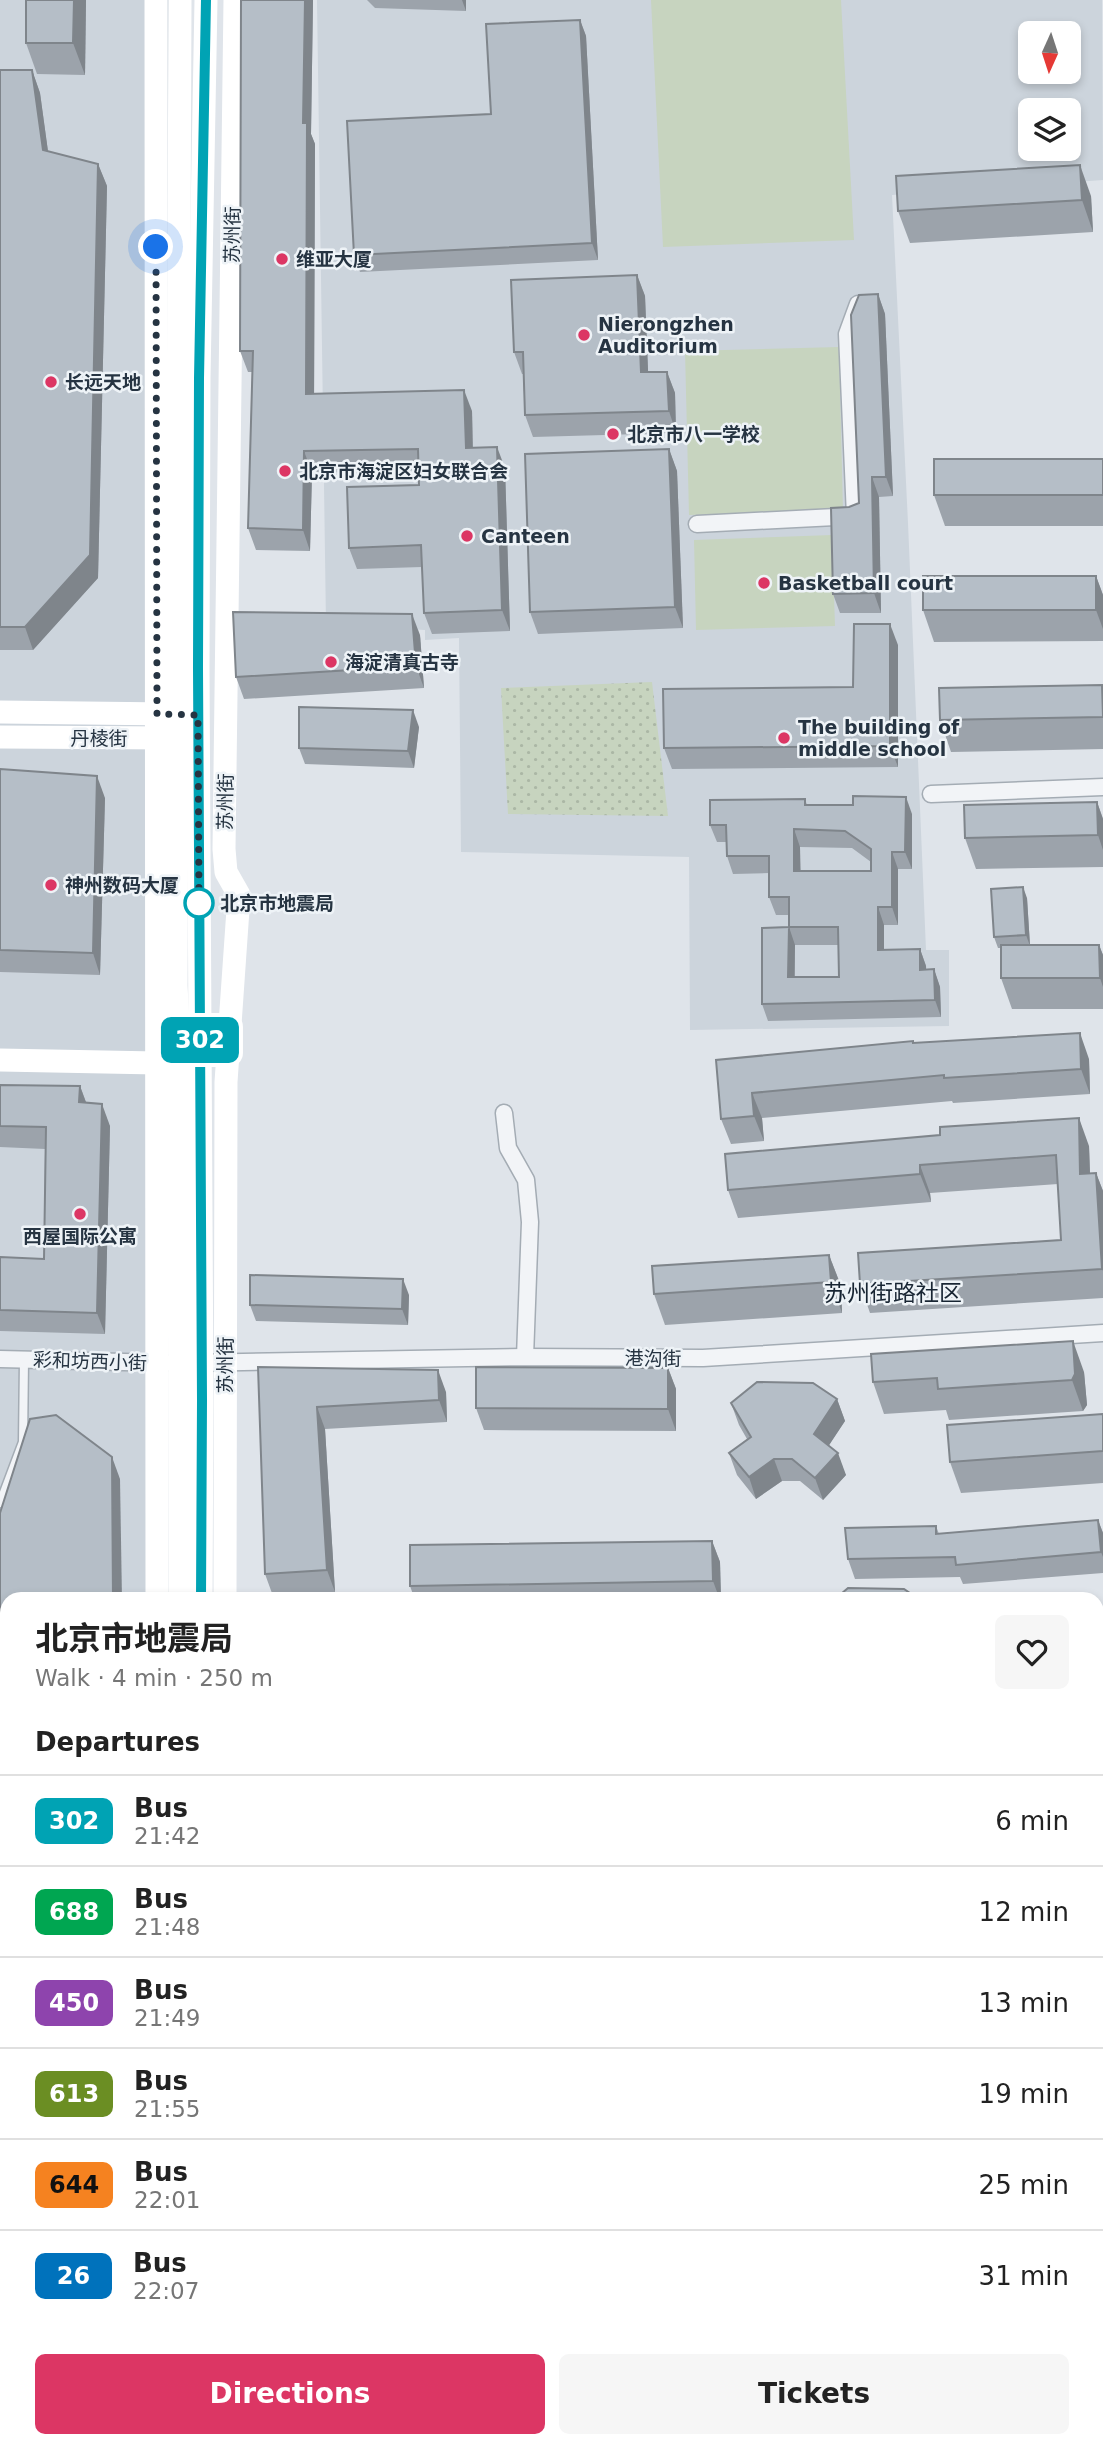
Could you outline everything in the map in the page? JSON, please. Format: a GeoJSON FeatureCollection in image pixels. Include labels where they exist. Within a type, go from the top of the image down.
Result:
{"type":"FeatureCollection","features":[{"type":"Feature","properties":{"kind":"street","name":"苏州街"},"geometry":{"type":"LineString","coordinates":[[156,0],[178,714],[157,1063],[157,1592]]}},
{"type":"Feature","properties":{"kind":"street","name":"苏州街"},"geometry":{"type":"LineString","coordinates":[[180,0],[176,986],[201,1592]]}},
{"type":"Feature","properties":{"kind":"street","name":"苏州街"},"geometry":{"type":"LineString","coordinates":[[178,714],[199,378],[206,0]]}},
{"type":"Feature","properties":{"kind":"street","name":"苏州街"},"geometry":{"type":"LineString","coordinates":[[225,1592],[226,1082],[239,895],[226,873],[224,849],[235,0]]}},
{"type":"Feature","properties":{"kind":"street"},"geometry":{"type":"LineString","coordinates":[[697,524],[855,516],[847,334],[859,303]]}},
{"type":"Feature","properties":{"kind":"street","name":"丹棱街"},"geometry":{"type":"LineString","coordinates":[[0,712],[178,714]]}},
{"type":"Feature","properties":{"kind":"street","name":"丹棱街"},"geometry":{"type":"LineString","coordinates":[[0,737],[178,738]]}},
{"type":"Feature","properties":{"kind":"street"},"geometry":{"type":"LineString","coordinates":[[931,794],[1103,787]]}},
{"type":"Feature","properties":{"kind":"street"},"geometry":{"type":"LineString","coordinates":[[0,1060],[157,1063]]}},
{"type":"Feature","properties":{"kind":"street"},"geometry":{"type":"LineString","coordinates":[[503,1113],[508,1148],[526,1180],[530,1222],[525,1357]]}},
{"type":"Feature","properties":{"kind":"street","name":"港沟街"},"geometry":{"type":"LineString","coordinates":[[191,1363],[525,1357],[703,1358],[1103,1333]]}},
{"type":"Feature","properties":{"kind":"street","name":"彩和坊西小街"},"geometry":{"type":"LineString","coordinates":[[0,1359],[191,1363]]}},
{"type":"Feature","properties":{"kind":"street","name":"苏州街"},"geometry":{"type":"LineString","coordinates":[[180,1592],[191,1363]]}},
{"type":"Feature","properties":{"kind":"lane"},"geometry":{"type":"LineString","coordinates":[[0,1503],[23,1442],[24,1360]]}},
{"type":"Feature","properties":{"kind":"shaded area"},"geometry":{"type":"Polygon","coordinates":[[[0,0],[180,0],[179,1592],[0,1592],[0,0]]]}},
{"type":"Feature","properties":{"kind":"shaded area","name":"北京市八一学校"},"geometry":{"type":"Polygon","coordinates":[[[317,0],[1102,0],[1103,180],[892,195],[926,950],[949,950],[949,1026],[690,1030],[689,857],[461,852],[459,638],[425,640],[425,630],[326,624],[317,0]]]}},
{"type":"Feature","properties":{"kind":"green space"},"geometry":{"type":"Polygon","coordinates":[[[651,0],[841,0],[854,240],[663,247],[651,0]]]}},
{"type":"Feature","properties":{"kind":"green space"},"geometry":{"type":"Polygon","coordinates":[[[839,347],[843,511],[689,515],[685,351],[839,347]]]}},
{"type":"Feature","properties":{"kind":"green space","name":"Basketball court"},"geometry":{"type":"Polygon","coordinates":[[[832,535],[835,626],[696,630],[694,540],[832,535]]]}},
{"type":"Feature","properties":{"kind":"green space"},"geometry":{"type":"Polygon","coordinates":[[[652,682],[668,816],[508,814],[501,688],[652,682]]]}},
{"type":"Feature","properties":{"kind":"building"},"geometry":{"type":"Polygon","coordinates":[[[26,0],[74,0],[73,43],[26,43],[26,0]]]}},
{"type":"Feature","properties":{"kind":"building"},"geometry":{"type":"Polygon","coordinates":[[[241,0],[305,0],[303,123],[307,123],[306,394],[464,390],[466,448],[497,447],[502,610],[424,613],[421,545],[349,548],[347,487],[419,485],[418,449],[304,451],[303,530],[248,528],[253,351],[240,351],[241,0]]]}},
{"type":"Feature","properties":{"kind":"building"},"geometry":{"type":"Polygon","coordinates":[[[580,20],[592,243],[354,255],[347,121],[491,114],[486,24],[580,20]]]}},
{"type":"Feature","properties":{"kind":"building","name":"长远天地"},"geometry":{"type":"Polygon","coordinates":[[[0,70],[32,70],[43,150],[98,164],[90,555],[25,627],[0,627],[0,70]]]}},
{"type":"Feature","properties":{"kind":"building"},"geometry":{"type":"Polygon","coordinates":[[[1080,165],[1082,200],[898,211],[896,176],[1080,165]]]}},
{"type":"Feature","properties":{"kind":"building"},"geometry":{"type":"Polygon","coordinates":[[[637,275],[641,372],[667,372],[669,411],[525,415],[523,352],[514,352],[511,280],[637,275]]]}},
{"type":"Feature","properties":{"kind":"building"},"geometry":{"type":"Polygon","coordinates":[[[878,294],[886,477],[872,477],[874,593],[833,594],[831,508],[849,507],[859,503],[851,315],[859,295],[878,294]]]}},
{"type":"Feature","properties":{"kind":"building"},"geometry":{"type":"Polygon","coordinates":[[[669,449],[675,607],[530,612],[525,454],[669,449]]]}},
{"type":"Feature","properties":{"kind":"building"},"geometry":{"type":"Polygon","coordinates":[[[934,459],[1103,459],[1103,495],[934,495],[934,459]]]}},
{"type":"Feature","properties":{"kind":"building"},"geometry":{"type":"Polygon","coordinates":[[[923,576],[1096,576],[1096,610],[923,610],[923,576]]]}},
{"type":"Feature","properties":{"kind":"building","name":"海淀清真古寺"},"geometry":{"type":"Polygon","coordinates":[[[233,612],[412,614],[416,666],[236,677],[233,612]]]}},
{"type":"Feature","properties":{"kind":"building"},"geometry":{"type":"Polygon","coordinates":[[[854,624],[890,624],[890,746],[664,748],[663,689],[853,687],[854,624]]]}},
{"type":"Feature","properties":{"kind":"building"},"geometry":{"type":"Polygon","coordinates":[[[1102,685],[1103,717],[940,720],[939,688],[1102,685]]]}},
{"type":"Feature","properties":{"kind":"building"},"geometry":{"type":"Polygon","coordinates":[[[299,707],[413,710],[408,751],[299,748],[299,707]]]}},
{"type":"Feature","properties":{"kind":"building","name":"神州数码大厦"},"geometry":{"type":"Polygon","coordinates":[[[0,769],[97,776],[93,953],[0,950],[0,769]]]}},
{"type":"Feature","properties":{"kind":"building"},"geometry":{"type":"Polygon","coordinates":[[[853,796],[906,797],[905,852],[892,852],[892,907],[878,907],[878,950],[920,949],[920,970],[934,969],[935,1000],[762,1004],[762,928],[789,927],[789,897],[769,897],[769,856],[727,856],[726,825],[710,825],[710,800],[805,799],[805,805],[853,805],[853,796]],[[794,829],[794,871],[871,871],[871,849],[845,831],[794,829]],[[789,927],[788,977],[839,977],[838,927],[789,927]]]}},
{"type":"Feature","properties":{"kind":"building"},"geometry":{"type":"Polygon","coordinates":[[[1097,802],[1098,835],[965,838],[964,805],[1097,802]]]}},
{"type":"Feature","properties":{"kind":"building"},"geometry":{"type":"Polygon","coordinates":[[[1023,887],[1026,935],[994,937],[991,889],[1023,887]]]}},
{"type":"Feature","properties":{"kind":"building"},"geometry":{"type":"Polygon","coordinates":[[[1001,945],[1099,945],[1100,978],[1001,978],[1001,945]]]}},
{"type":"Feature","properties":{"kind":"building"},"geometry":{"type":"Polygon","coordinates":[[[1080,1033],[1081,1069],[944,1078],[944,1075],[752,1093],[754,1116],[721,1119],[716,1060],[913,1041],[1080,1033]]]}},
{"type":"Feature","properties":{"kind":"building","name":"西屋国际公寓"},"geometry":{"type":"Polygon","coordinates":[[[0,1085],[80,1086],[79,1102],[102,1104],[97,1313],[0,1310],[0,1257],[44,1259],[46,1127],[0,1126],[0,1085]]]}},
{"type":"Feature","properties":{"kind":"building"},"geometry":{"type":"Polygon","coordinates":[[[1079,1118],[1080,1174],[1096,1173],[1102,1269],[860,1284],[858,1253],[1061,1240],[1056,1155],[920,1165],[920,1174],[728,1190],[725,1154],[940,1135],[940,1127],[1079,1118]]]}},
{"type":"Feature","properties":{"kind":"building"},"geometry":{"type":"Polygon","coordinates":[[[829,1255],[831,1282],[654,1294],[652,1266],[829,1255]]]}},
{"type":"Feature","properties":{"kind":"building"},"geometry":{"type":"Polygon","coordinates":[[[250,1275],[403,1279],[402,1309],[250,1305],[250,1275]]]}},
{"type":"Feature","properties":{"kind":"building"},"geometry":{"type":"Polygon","coordinates":[[[1073,1341],[1075,1374],[1072,1380],[938,1389],[937,1378],[873,1382],[871,1354],[1073,1341]]]}},
{"type":"Feature","properties":{"kind":"building"},"geometry":{"type":"Polygon","coordinates":[[[258,1367],[438,1370],[439,1400],[317,1407],[327,1570],[265,1574],[258,1367]]]}},
{"type":"Feature","properties":{"kind":"building"},"geometry":{"type":"Polygon","coordinates":[[[476,1367],[668,1368],[668,1409],[476,1408],[476,1367]]]}},
{"type":"Feature","properties":{"kind":"building"},"geometry":{"type":"Polygon","coordinates":[[[757,1382],[813,1383],[837,1399],[814,1434],[838,1453],[815,1478],[792,1459],[774,1459],[749,1477],[729,1453],[751,1437],[731,1403],[757,1382]]]}},
{"type":"Feature","properties":{"kind":"building"},"geometry":{"type":"Polygon","coordinates":[[[1103,1414],[1103,1451],[950,1462],[947,1425],[1103,1414]]]}},
{"type":"Feature","properties":{"kind":"building"},"geometry":{"type":"Polygon","coordinates":[[[56,1415],[112,1457],[113,1592],[0,1592],[0,1513],[30,1419],[56,1415]]]}},
{"type":"Feature","properties":{"kind":"building"},"geometry":{"type":"Polygon","coordinates":[[[1098,1520],[1101,1552],[956,1565],[955,1557],[848,1559],[845,1528],[936,1526],[936,1534],[1098,1520]]]}},
{"type":"Feature","properties":{"kind":"building"},"geometry":{"type":"Polygon","coordinates":[[[712,1541],[713,1581],[410,1586],[410,1545],[712,1541]]]}},
{"type":"Feature","properties":{"kind":"building"},"geometry":{"type":"Polygon","coordinates":[[[848,1588],[904,1589],[908,1592],[843,1592],[848,1588]]]}},
{"type":"Feature","properties":{"kind":"bus line","name":"302"},"geometry":{"type":"LineString","coordinates":[[201,1592],[198,668],[199,378],[206,0]]}},
{"type":"Feature","properties":{"kind":"place","name":"维亚大厦"},"geometry":{"type":"Point","coordinates":[282,259]}},
{"type":"Feature","properties":{"kind":"place","name":"Nierongzhen Auditorium"},"geometry":{"type":"Point","coordinates":[584,335]}},
{"type":"Feature","properties":{"kind":"place","name":"长远天地"},"geometry":{"type":"Point","coordinates":[51,382]}},
{"type":"Feature","properties":{"kind":"place","name":"北京市八一学校"},"geometry":{"type":"Point","coordinates":[613,434]}},
{"type":"Feature","properties":{"kind":"place","name":"北京市海淀区妇女联合会"},"geometry":{"type":"Point","coordinates":[285,471]}},
{"type":"Feature","properties":{"kind":"place","name":"Canteen"},"geometry":{"type":"Point","coordinates":[467,536]}},
{"type":"Feature","properties":{"kind":"place","name":"Basketball court"},"geometry":{"type":"Point","coordinates":[764,583]}},
{"type":"Feature","properties":{"kind":"place","name":"海淀清真古寺"},"geometry":{"type":"Point","coordinates":[331,662]}},
{"type":"Feature","properties":{"kind":"place","name":"The building of middle school"},"geometry":{"type":"Point","coordinates":[784,738]}},
{"type":"Feature","properties":{"kind":"place","name":"神州数码大厦"},"geometry":{"type":"Point","coordinates":[51,885]}},
{"type":"Feature","properties":{"kind":"place","name":"北京市地震局"},"geometry":{"type":"Point","coordinates":[199,903]}},
{"type":"Feature","properties":{"kind":"place","name":"西屋国际公寓"},"geometry":{"type":"Point","coordinates":[80,1214]}},
{"type":"Feature","properties":{"kind":"district","name":"苏州街路社区"},"geometry":{"type":"Point","coordinates":[893,1293]}},
{"type":"Feature","properties":{"kind":"route"},"geometry":{"type":"LineString","coordinates":[[156,247],[157,714],[198,715],[199,903]]}}]}
